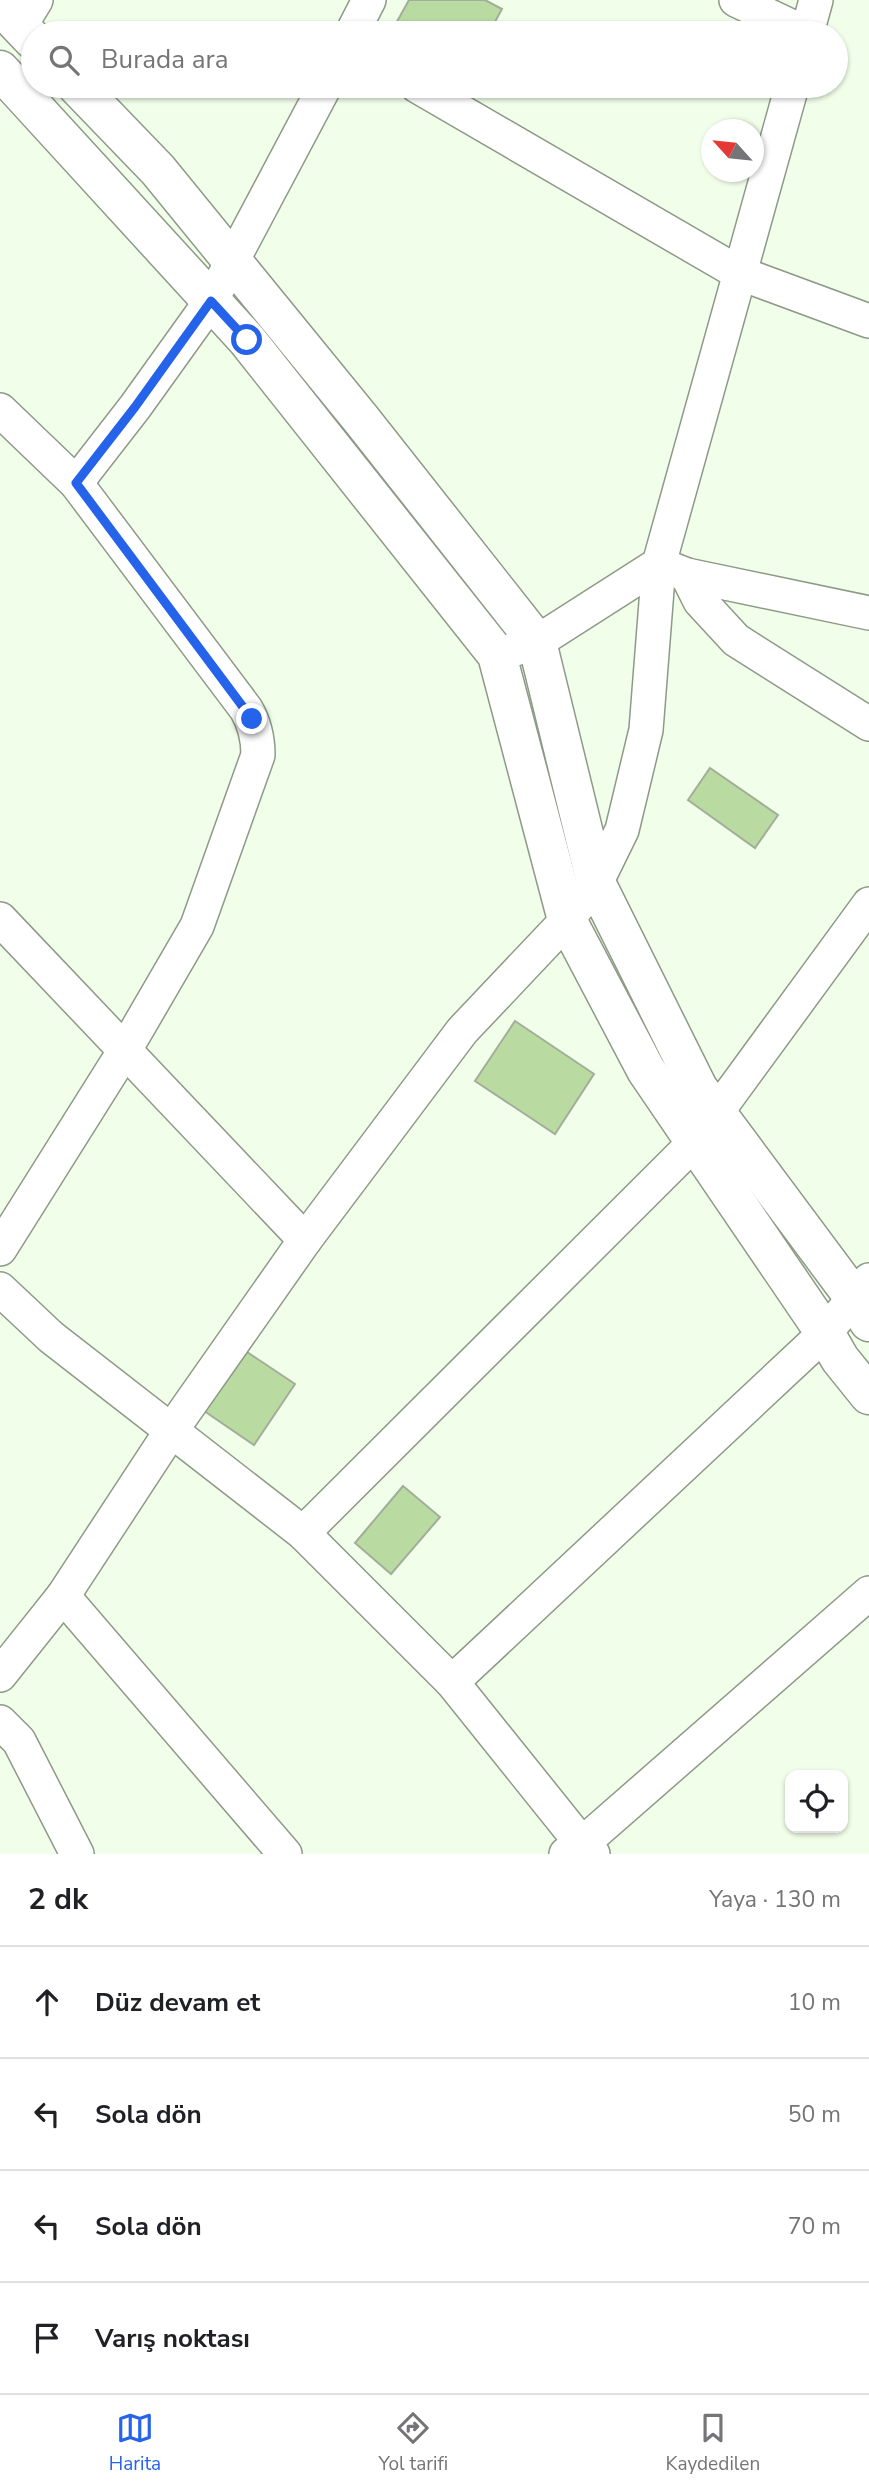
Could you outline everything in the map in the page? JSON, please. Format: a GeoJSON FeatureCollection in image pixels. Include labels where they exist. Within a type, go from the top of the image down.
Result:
{"type":"FeatureCollection","features":[{"type":"Feature","properties":{"kind":"street"},"geometry":{"type":"LineString","coordinates":[[358,21],[369,0]]}},
{"type":"Feature","properties":{"kind":"street"},"geometry":{"type":"LineString","coordinates":[[736,0],[781,21]]}},
{"type":"Feature","properties":{"kind":"street"},"geometry":{"type":"LineString","coordinates":[[810,21],[816,0]]}},
{"type":"Feature","properties":{"kind":"street"},"geometry":{"type":"LineString","coordinates":[[0,70],[21,93]]}},
{"type":"Feature","properties":{"kind":"street"},"geometry":{"type":"LineString","coordinates":[[26,98],[247,340],[497,655],[567,920],[646,1070],[705,1127],[864,1300],[825,1333],[452,1682]]}},
{"type":"Feature","properties":{"kind":"street"},"geometry":{"type":"LineString","coordinates":[[89,98],[158,170],[361,419],[537,642],[596,883],[698,1088],[705,1127],[840,1359],[869,1395]]}},
{"type":"Feature","properties":{"kind":"street"},"geometry":{"type":"LineString","coordinates":[[76,483],[135,407],[211,301],[319,98]]}},
{"type":"Feature","properties":{"kind":"street"},"geometry":{"type":"LineString","coordinates":[[438,98],[739,273],[869,321]]}},
{"type":"Feature","properties":{"kind":"street"},"geometry":{"type":"LineString","coordinates":[[0,1675],[63,1596],[171,1431],[305,1240],[462,1031],[567,920],[596,883],[622,830],[646,730],[673,569],[739,273],[789,98]]}},
{"type":"Feature","properties":{"kind":"street"},"geometry":{"type":"LineString","coordinates":[[0,410],[76,483],[246,709],[256,731],[258,743],[258,755],[197,926],[125,1050],[0,1249]]}},
{"type":"Feature","properties":{"kind":"street"},"geometry":{"type":"LineString","coordinates":[[497,655],[537,642],[673,569],[869,613]]}},
{"type":"Feature","properties":{"kind":"street"},"geometry":{"type":"LineString","coordinates":[[673,569],[736,640],[869,724]]}},
{"type":"Feature","properties":{"kind":"street"},"geometry":{"type":"LineString","coordinates":[[303,1533],[705,1127],[869,904]]}},
{"type":"Feature","properties":{"kind":"street"},"geometry":{"type":"LineString","coordinates":[[0,919],[305,1240]]}},
{"type":"Feature","properties":{"kind":"street"},"geometry":{"type":"LineString","coordinates":[[0,1289],[51,1337],[303,1533],[452,1682],[580,1851],[869,1593]]}},
{"type":"Feature","properties":{"kind":"street"},"geometry":{"type":"LineString","coordinates":[[63,1596],[285,1854]]}},
{"type":"Feature","properties":{"kind":"street"},"geometry":{"type":"LineString","coordinates":[[0,1722],[19,1741],[77,1854]]}},
{"type":"Feature","properties":{"kind":"building"},"geometry":{"type":"Polygon","coordinates":[[[409,0],[485,0],[502,9],[496,21],[397,21],[409,0]]]}},
{"type":"Feature","properties":{"kind":"building"},"geometry":{"type":"Polygon","coordinates":[[[710,768],[778,815],[755,848],[688,800],[710,768]]]}},
{"type":"Feature","properties":{"kind":"building"},"geometry":{"type":"Polygon","coordinates":[[[515,1021],[594,1074],[555,1134],[475,1081],[515,1021]]]}},
{"type":"Feature","properties":{"kind":"building"},"geometry":{"type":"Polygon","coordinates":[[[235,1344],[295,1384],[254,1445],[194,1404],[235,1344]]]}},
{"type":"Feature","properties":{"kind":"building"},"geometry":{"type":"Polygon","coordinates":[[[403,1486],[440,1517],[391,1574],[355,1543],[403,1486]]]}},
{"type":"Feature","properties":{"kind":"route"},"geometry":{"type":"LineString","coordinates":[[247,340],[211,301],[135,407],[76,483],[252,719]]}}]}
